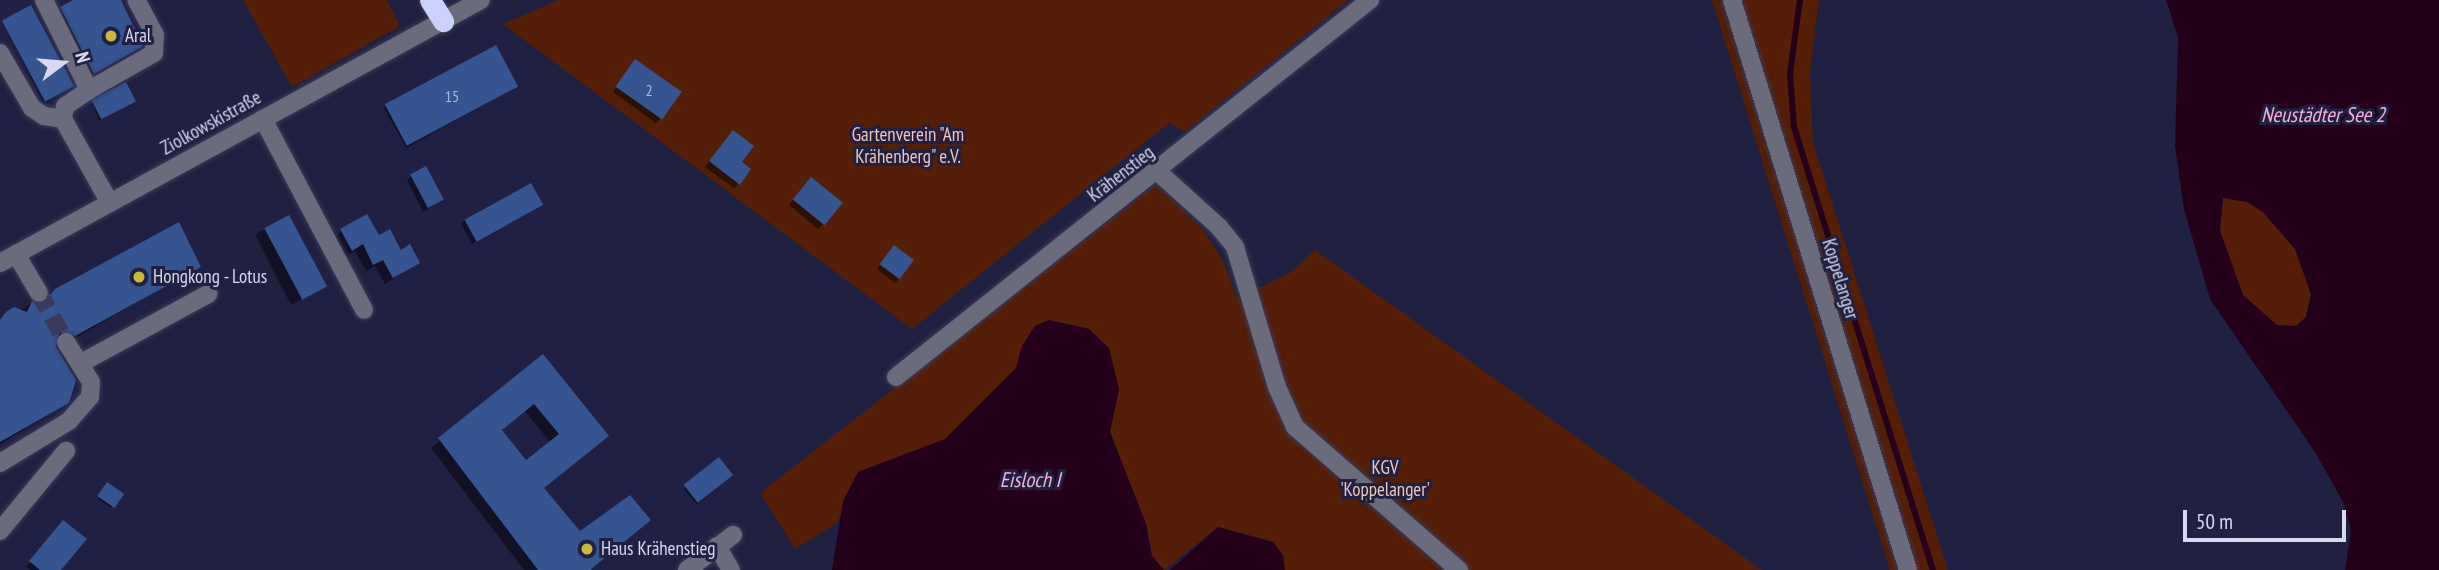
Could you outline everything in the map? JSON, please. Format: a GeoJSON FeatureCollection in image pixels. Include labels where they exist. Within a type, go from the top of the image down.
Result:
{"type":"FeatureCollection","features":[{"type":"Feature","properties":{"kind":"highway"},"geometry":{"type":"LineString","coordinates":[[430,0],[443,21]]}},
{"type":"Feature","properties":{"kind":"street"},"geometry":{"type":"LineString","coordinates":[[110,203],[63,119],[67,104],[154,53],[156,37],[136,0]]}},
{"type":"Feature","properties":{"kind":"street","name":"Ziolkowskistraße"},"geometry":{"type":"LineString","coordinates":[[8,259],[481,0]]}},
{"type":"Feature","properties":{"kind":"street","name":"Krähenstieg"},"geometry":{"type":"LineString","coordinates":[[896,377],[1158,172],[1370,0]]}},
{"type":"Feature","properties":{"kind":"street","name":"Koppelanger"},"geometry":{"type":"LineString","coordinates":[[1732,0],[1908,570]]}},
{"type":"Feature","properties":{"kind":"street"},"geometry":{"type":"LineString","coordinates":[[44,1],[89,90]]}},
{"type":"Feature","properties":{"kind":"street"},"geometry":{"type":"LineString","coordinates":[[0,53],[32,108],[44,116],[63,119]]}},
{"type":"Feature","properties":{"kind":"street"},"geometry":{"type":"LineString","coordinates":[[263,119],[364,310]]}},
{"type":"Feature","properties":{"kind":"street"},"geometry":{"type":"LineString","coordinates":[[1158,172],[1220,227],[1235,247],[1277,387],[1295,427],[1460,570]]}},
{"type":"Feature","properties":{"kind":"street"},"geometry":{"type":"LineString","coordinates":[[8,259],[40,293]]}},
{"type":"Feature","properties":{"kind":"street"},"geometry":{"type":"LineString","coordinates":[[81,363],[208,294]]}},
{"type":"Feature","properties":{"kind":"street"},"geometry":{"type":"LineString","coordinates":[[0,463],[59,428],[83,407],[92,386],[81,363],[66,342]]}},
{"type":"Feature","properties":{"kind":"street"},"geometry":{"type":"LineString","coordinates":[[0,531],[66,451]]}},
{"type":"Feature","properties":{"kind":"street"},"geometry":{"type":"LineString","coordinates":[[687,570],[733,535]]}},
{"type":"Feature","properties":{"kind":"street"},"geometry":{"type":"LineString","coordinates":[[717,546],[731,570]]}},
{"type":"Feature","properties":{"kind":"green space"},"geometry":{"type":"Polygon","coordinates":[[[243,0],[387,0],[400,26],[292,87],[243,0]]]}},
{"type":"Feature","properties":{"kind":"green space","name":"Gartenverein \"Am Krähenberg\" e.V."},"geometry":{"type":"Polygon","coordinates":[[[559,0],[1348,0],[1185,132],[1169,123],[912,329],[503,24],[559,0]]]}},
{"type":"Feature","properties":{"kind":"green space"},"geometry":{"type":"Polygon","coordinates":[[[1712,0],[1724,0],[1899,570],[1890,570],[1712,0]]]}},
{"type":"Feature","properties":{"kind":"green space"},"geometry":{"type":"Polygon","coordinates":[[[1738,0],[1819,0],[1810,73],[1813,142],[1948,570],[1915,570],[1738,0]]]}},
{"type":"Feature","properties":{"kind":"green space","name":"KGV 'Koppelanger'"},"geometry":{"type":"Polygon","coordinates":[[[1156,184],[1203,229],[1223,260],[1237,298],[1290,273],[1315,250],[1762,570],[1285,570],[1273,542],[1218,527],[1164,570],[1152,556],[1146,524],[1110,432],[1119,389],[1089,329],[1049,320],[1035,326],[1022,346],[1016,368],[945,439],[858,472],[837,523],[795,549],[760,493],[1156,184]]]}},
{"type":"Feature","properties":{"kind":"green space"},"geometry":{"type":"Polygon","coordinates":[[[2223,198],[2247,202],[2263,212],[2295,249],[2311,294],[2306,317],[2296,326],[2277,325],[2264,317],[2243,295],[2220,231],[2223,198]]]}},
{"type":"Feature","properties":{"kind":"water","name":"Neustädter See 2"},"geometry":{"type":"Polygon","coordinates":[[[2166,0],[2439,0],[2439,570],[2345,570],[2351,530],[2343,502],[2315,452],[2210,299],[2184,209],[2175,146],[2178,37],[2166,0]],[[2223,198],[2220,231],[2243,295],[2277,325],[2296,326],[2306,317],[2311,294],[2295,249],[2263,212],[2247,202],[2223,198]]]}},
{"type":"Feature","properties":{"kind":"water","name":"Eisloch I"},"geometry":{"type":"Polygon","coordinates":[[[1049,320],[1089,329],[1109,348],[1119,389],[1110,432],[1146,524],[1152,556],[1164,570],[832,570],[843,501],[858,472],[945,439],[1016,368],[1022,346],[1035,326],[1049,320]]]}},
{"type":"Feature","properties":{"kind":"water"},"geometry":{"type":"Polygon","coordinates":[[[1218,527],[1273,542],[1283,555],[1285,570],[1170,570],[1218,527]]]}},
{"type":"Feature","properties":{"kind":"building","name":"Aral"},"geometry":{"type":"Polygon","coordinates":[[[73,0],[121,0],[143,46],[94,74],[60,7],[73,0]]]}},
{"type":"Feature","properties":{"kind":"building"},"geometry":{"type":"Polygon","coordinates":[[[31,5],[74,86],[45,102],[2,20],[31,5]]]}},
{"type":"Feature","properties":{"kind":"building"},"geometry":{"type":"Polygon","coordinates":[[[496,45],[518,86],[407,146],[385,104],[496,45]]]}},
{"type":"Feature","properties":{"kind":"building"},"geometry":{"type":"Polygon","coordinates":[[[635,59],[682,92],[662,120],[615,87],[635,59]]]}},
{"type":"Feature","properties":{"kind":"building"},"geometry":{"type":"Polygon","coordinates":[[[126,82],[136,102],[101,119],[91,100],[126,82]]]}},
{"type":"Feature","properties":{"kind":"building"},"geometry":{"type":"Polygon","coordinates":[[[733,130],[754,146],[742,162],[751,169],[740,185],[709,161],[733,130]]]}},
{"type":"Feature","properties":{"kind":"building"},"geometry":{"type":"Polygon","coordinates":[[[426,166],[444,200],[428,208],[410,174],[426,166]]]}},
{"type":"Feature","properties":{"kind":"building"},"geometry":{"type":"Polygon","coordinates":[[[811,177],[843,203],[825,225],[793,200],[811,177]]]}},
{"type":"Feature","properties":{"kind":"building"},"geometry":{"type":"Polygon","coordinates":[[[531,183],[543,205],[477,242],[465,220],[531,183]]]}},
{"type":"Feature","properties":{"kind":"building"},"geometry":{"type":"Polygon","coordinates":[[[367,214],[379,235],[390,229],[401,250],[410,244],[420,263],[393,278],[383,260],[373,265],[363,244],[352,251],[340,229],[367,214]]]}},
{"type":"Feature","properties":{"kind":"building"},"geometry":{"type":"Polygon","coordinates":[[[289,215],[327,287],[302,300],[264,228],[289,215]]]}},
{"type":"Feature","properties":{"kind":"building"},"geometry":{"type":"Polygon","coordinates":[[[179,222],[201,267],[75,336],[59,333],[56,347],[76,380],[69,403],[0,442],[0,320],[6,312],[14,307],[27,312],[32,301],[44,303],[55,289],[179,222]]]}},
{"type":"Feature","properties":{"kind":"building"},"geometry":{"type":"Polygon","coordinates":[[[894,245],[914,260],[900,279],[880,264],[894,245]]]}},
{"type":"Feature","properties":{"kind":"building"},"geometry":{"type":"Polygon","coordinates":[[[543,354],[609,436],[544,488],[580,531],[630,495],[651,520],[590,570],[538,570],[438,438],[543,354]],[[534,404],[502,430],[526,460],[559,434],[534,404]]]}},
{"type":"Feature","properties":{"kind":"building"},"geometry":{"type":"Polygon","coordinates":[[[719,457],[733,475],[698,503],[684,485],[719,457]]]}},
{"type":"Feature","properties":{"kind":"building"},"geometry":{"type":"Polygon","coordinates":[[[107,482],[124,494],[114,508],[97,496],[107,482]]]}},
{"type":"Feature","properties":{"kind":"building"},"geometry":{"type":"Polygon","coordinates":[[[63,520],[87,539],[61,570],[40,570],[29,561],[63,520]]]}},
{"type":"Feature","properties":{"kind":"waterway"},"geometry":{"type":"LineString","coordinates":[[1800,0],[1790,73],[1794,127],[1933,570]]}},
{"type":"Feature","properties":{"kind":"tunnel"},"geometry":{"type":"LineString","coordinates":[[39,293],[66,342]]}},
{"type":"Feature","properties":{"kind":"place","name":"Aral"},"geometry":{"type":"Point","coordinates":[111,36]}},
{"type":"Feature","properties":{"kind":"place","name":"Hongkong - Lotus"},"geometry":{"type":"Point","coordinates":[139,277]}},
{"type":"Feature","properties":{"kind":"place","name":"Haus Krähenstieg"},"geometry":{"type":"Point","coordinates":[587,549]}}]}
